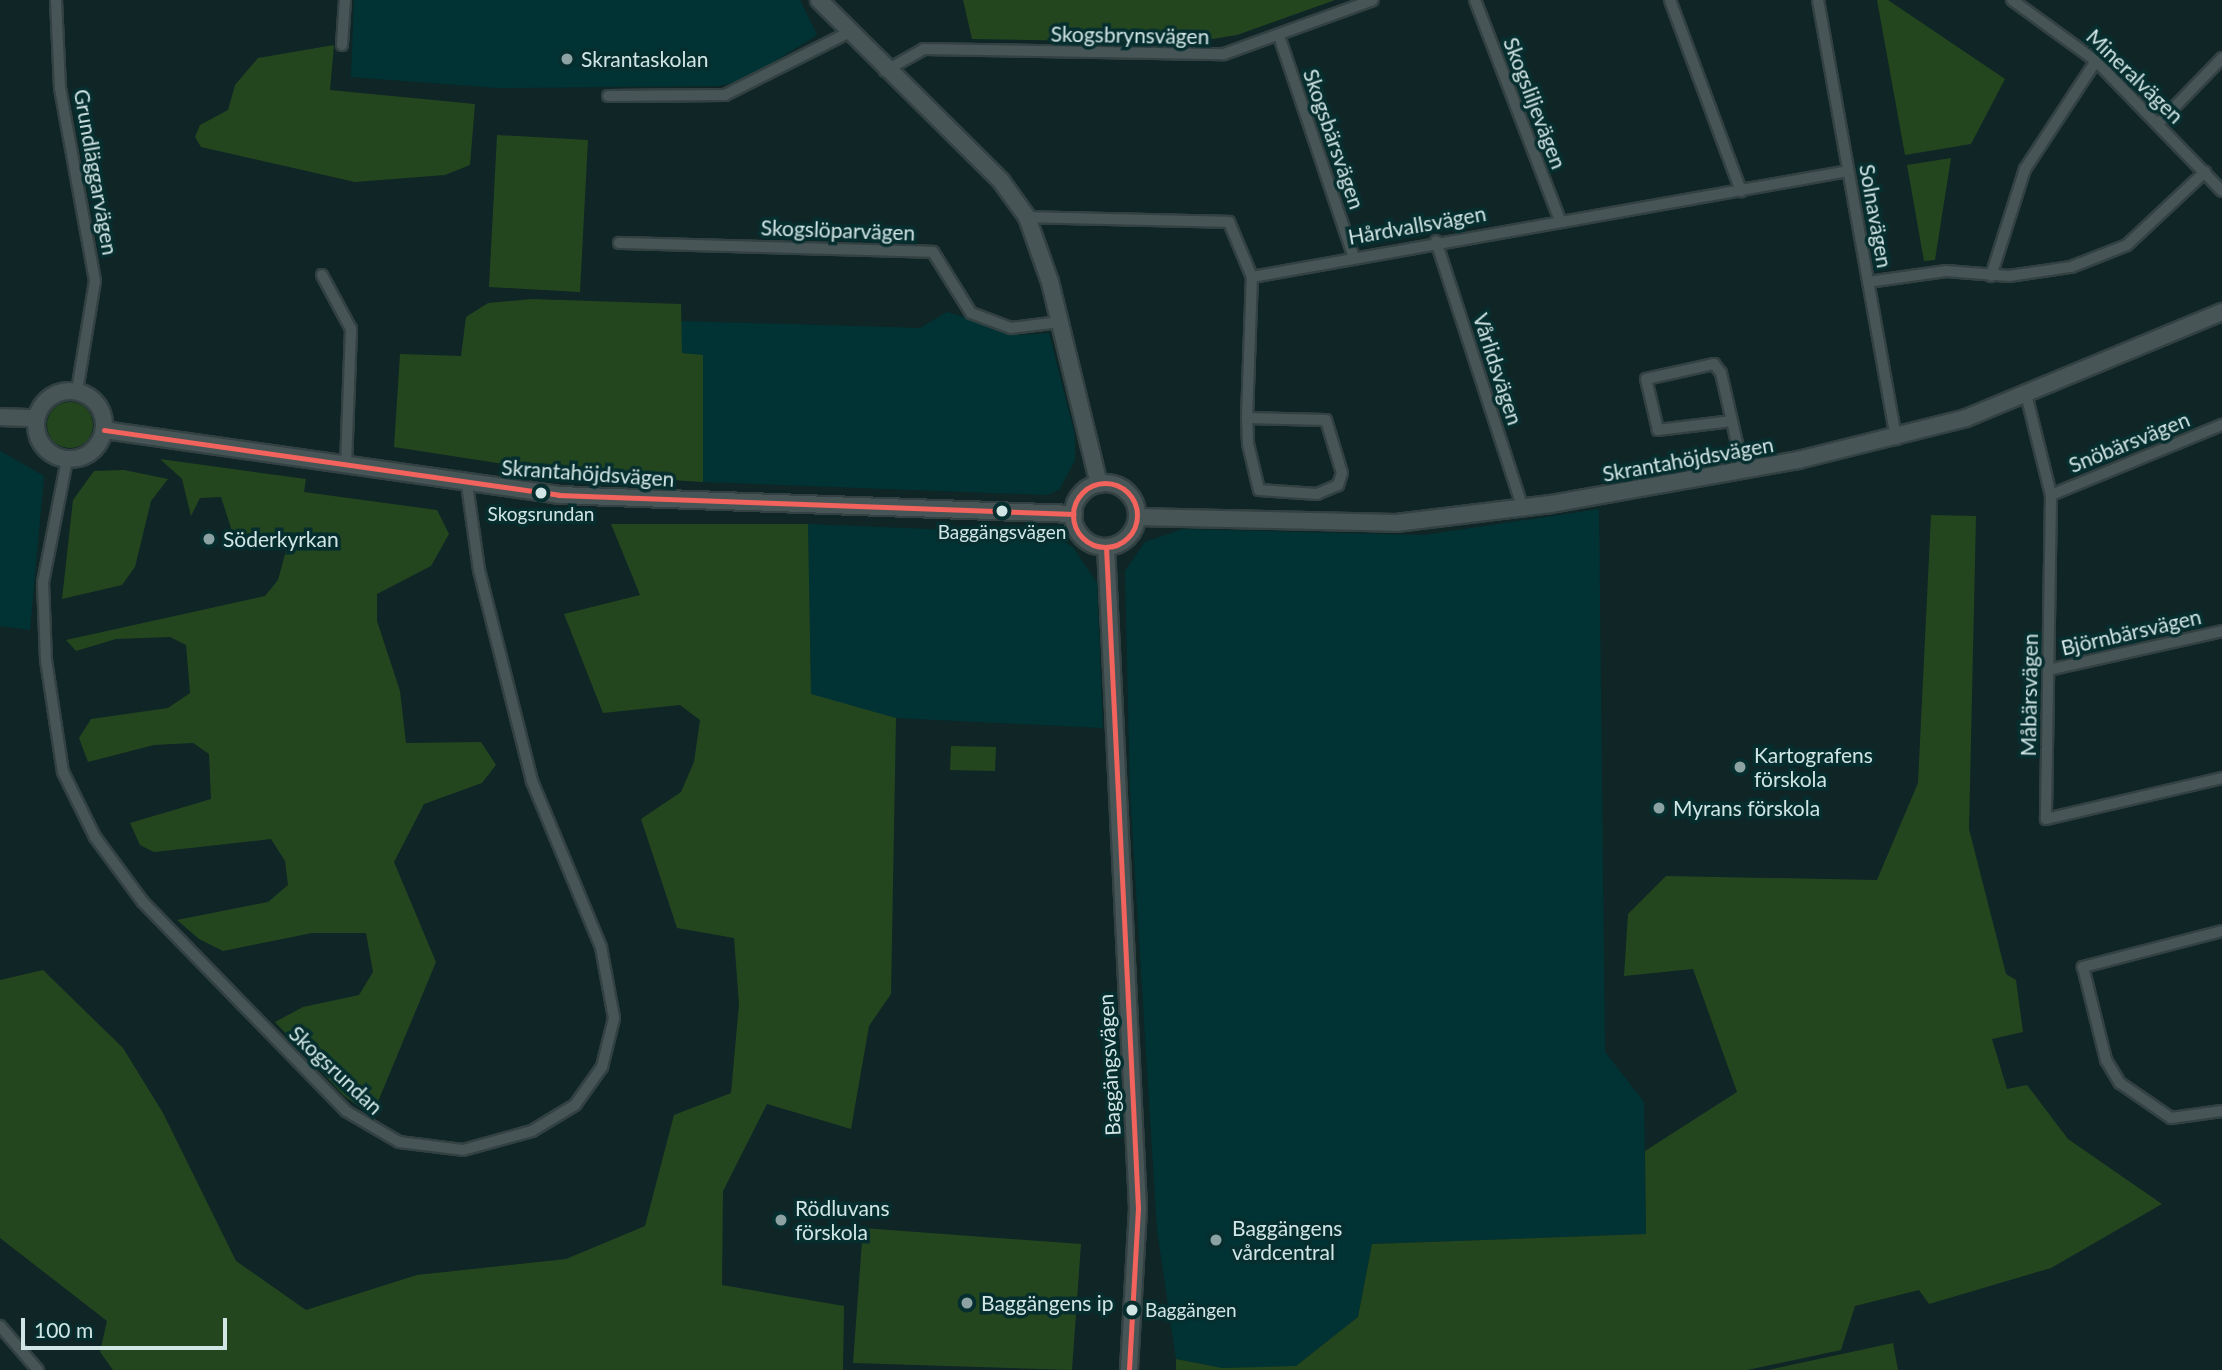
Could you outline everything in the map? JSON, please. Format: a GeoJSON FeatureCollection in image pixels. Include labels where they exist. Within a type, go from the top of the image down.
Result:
{"type":"FeatureCollection","features":[{"type":"Feature","properties":{"kind":"street","name":"Grundläggarvägen"},"geometry":{"type":"LineString","coordinates":[[57,0],[60,88],[95,281],[77,391]]}},
{"type":"Feature","properties":{"kind":"street"},"geometry":{"type":"LineString","coordinates":[[342,45],[345,0]]}},
{"type":"Feature","properties":{"kind":"street"},"geometry":{"type":"LineString","coordinates":[[819,0],[884,71],[1001,181],[1027,218],[1060,322],[1099,484]]}},
{"type":"Feature","properties":{"kind":"street","name":"Skogsbrynsvägen"},"geometry":{"type":"LineString","coordinates":[[884,71],[924,49],[1201,57],[1279,36],[1373,0]]}},
{"type":"Feature","properties":{"kind":"street","name":"Skogsliljevägen"},"geometry":{"type":"LineString","coordinates":[[1475,0],[1560,220]]}},
{"type":"Feature","properties":{"kind":"street"},"geometry":{"type":"LineString","coordinates":[[1670,0],[1741,191]]}},
{"type":"Feature","properties":{"kind":"street","name":"Solnavägen"},"geometry":{"type":"LineString","coordinates":[[1818,0],[1896,439]]}},
{"type":"Feature","properties":{"kind":"street","name":"Mineralvägen"},"geometry":{"type":"LineString","coordinates":[[2012,0],[2096,61],[2222,191]]}},
{"type":"Feature","properties":{"kind":"street"},"geometry":{"type":"LineString","coordinates":[[608,96],[725,95],[848,33]]}},
{"type":"Feature","properties":{"kind":"street","name":"Skogsbärsvägen"},"geometry":{"type":"LineString","coordinates":[[1279,36],[1353,255]]}},
{"type":"Feature","properties":{"kind":"street"},"geometry":{"type":"LineString","coordinates":[[2159,123],[2222,58]]}},
{"type":"Feature","properties":{"kind":"street"},"geometry":{"type":"LineString","coordinates":[[1991,276],[2025,169],[2096,61]]}},
{"type":"Feature","properties":{"kind":"street","name":"Hårdvallsvägen"},"geometry":{"type":"LineString","coordinates":[[1252,277],[1353,255],[1848,171]]}},
{"type":"Feature","properties":{"kind":"street"},"geometry":{"type":"LineString","coordinates":[[1868,282],[1945,271],[1991,276],[2040,275],[2127,245],[2205,172]]}},
{"type":"Feature","properties":{"kind":"street"},"geometry":{"type":"LineString","coordinates":[[1027,218],[1228,222],[1252,277],[1247,418],[1259,490],[1317,494],[1338,485],[1342,473],[1326,420],[1247,418]]}},
{"type":"Feature","properties":{"kind":"street","name":"Vårlidsvägen"},"geometry":{"type":"LineString","coordinates":[[1436,241],[1523,508]]}},
{"type":"Feature","properties":{"kind":"street","name":"Skogslöparvägen"},"geometry":{"type":"LineString","coordinates":[[619,243],[933,252],[959,302],[979,318],[1011,328],[1060,322]]}},
{"type":"Feature","properties":{"kind":"street"},"geometry":{"type":"LineString","coordinates":[[322,275],[351,329],[346,465]]}},
{"type":"Feature","properties":{"kind":"street","name":"Skrantahöjdsvägen"},"geometry":{"type":"LineString","coordinates":[[1137,517],[1396,523],[1523,508],[1742,470],[1896,439],[2026,394],[2222,312]]}},
{"type":"Feature","properties":{"kind":"street"},"geometry":{"type":"LineString","coordinates":[[1732,421],[1658,430],[1646,379],[1714,364],[1732,421],[1742,470]]}},
{"type":"Feature","properties":{"kind":"street"},"geometry":{"type":"LineString","coordinates":[[77,391],[99,405],[104,430],[92,452],[68,460],[43,446],[36,418],[54,394],[77,391]]}},
{"type":"Feature","properties":{"kind":"street","name":"Måbärsvägen"},"geometry":{"type":"LineString","coordinates":[[2026,394],[2051,495],[2046,819],[2222,778]]}},
{"type":"Feature","properties":{"kind":"street"},"geometry":{"type":"LineString","coordinates":[[0,417],[36,418]]}},
{"type":"Feature","properties":{"kind":"street","name":"Snöbärsvägen"},"geometry":{"type":"LineString","coordinates":[[2051,495],[2222,425]]}},
{"type":"Feature","properties":{"kind":"street","name":"Skrantahöjdsvägen"},"geometry":{"type":"LineString","coordinates":[[104,430],[467,485],[558,495],[1074,514]]}},
{"type":"Feature","properties":{"kind":"street","name":"Skogsrundan"},"geometry":{"type":"LineString","coordinates":[[68,460],[43,582],[46,660],[64,772],[95,837],[143,902],[346,1111],[399,1142],[463,1150],[502,1144],[575,1105],[602,1067],[614,1018],[601,947],[532,780],[479,570],[467,485]]}},
{"type":"Feature","properties":{"kind":"street"},"geometry":{"type":"LineString","coordinates":[[1099,484],[1127,492],[1137,517],[1129,536],[1106,547],[1083,537],[1074,514],[1080,495],[1099,484]]}},
{"type":"Feature","properties":{"kind":"street","name":"Baggängsvägen"},"geometry":{"type":"LineString","coordinates":[[1106,547],[1138,1208],[1129,1370]]}},
{"type":"Feature","properties":{"kind":"street","name":"Björnbärsvägen"},"geometry":{"type":"LineString","coordinates":[[2048,670],[2222,631]]}},
{"type":"Feature","properties":{"kind":"street"},"geometry":{"type":"LineString","coordinates":[[2222,931],[2083,967],[2106,1060],[2120,1083],[2171,1118],[2222,1111]]}},
{"type":"Feature","properties":{"kind":"street"},"geometry":{"type":"LineString","coordinates":[[0,1326],[38,1370]]}},
{"type":"Feature","properties":{"kind":"shaded area","name":"Skrantaskolan"},"geometry":{"type":"Polygon","coordinates":[[[354,0],[800,0],[817,35],[745,80],[718,86],[498,88],[351,77],[354,0]]]}},
{"type":"Feature","properties":{"kind":"shaded area"},"geometry":{"type":"Polygon","coordinates":[[[947,312],[1021,335],[1049,333],[1075,435],[1075,460],[1059,490],[1047,495],[703,482],[703,356],[682,353],[681,321],[920,328],[947,312]]]}},
{"type":"Feature","properties":{"kind":"shaded area"},"geometry":{"type":"Polygon","coordinates":[[[0,451],[44,476],[30,630],[0,626],[0,451]]]}},
{"type":"Feature","properties":{"kind":"shaded area"},"geometry":{"type":"Polygon","coordinates":[[[1599,509],[1605,1052],[1644,1102],[1646,1234],[1372,1244],[1358,1317],[1296,1366],[1222,1368],[1176,1359],[1157,1230],[1130,792],[1125,571],[1145,542],[1183,529],[1424,535],[1599,509]]]}},
{"type":"Feature","properties":{"kind":"shaded area"},"geometry":{"type":"Polygon","coordinates":[[[808,524],[1050,534],[1073,547],[1097,583],[1103,728],[896,718],[811,695],[808,524]]]}},
{"type":"Feature","properties":{"kind":"green space"},"geometry":{"type":"Polygon","coordinates":[[[963,0],[1335,0],[1237,35],[1188,43],[972,39],[963,0]]]}},
{"type":"Feature","properties":{"kind":"green space"},"geometry":{"type":"Polygon","coordinates":[[[1877,0],[1888,0],[2005,79],[1971,144],[1905,155],[1877,0]]]}},
{"type":"Feature","properties":{"kind":"green space"},"geometry":{"type":"Polygon","coordinates":[[[334,45],[330,90],[475,104],[470,165],[445,175],[355,182],[201,147],[195,137],[200,125],[228,110],[235,85],[258,58],[334,45]]]}},
{"type":"Feature","properties":{"kind":"green space"},"geometry":{"type":"Polygon","coordinates":[[[497,135],[588,140],[580,292],[489,287],[497,135]]]}},
{"type":"Feature","properties":{"kind":"green space"},"geometry":{"type":"Polygon","coordinates":[[[1951,158],[1935,260],[1924,261],[1907,165],[1951,158]]]}},
{"type":"Feature","properties":{"kind":"green space"},"geometry":{"type":"Polygon","coordinates":[[[532,299],[681,304],[682,353],[703,355],[703,482],[562,473],[394,447],[400,354],[461,356],[466,317],[488,303],[532,299]]]}},
{"type":"Feature","properties":{"kind":"green space"},"geometry":{"type":"Polygon","coordinates":[[[70,402],[86,409],[93,425],[86,441],[70,448],[54,441],[47,425],[54,409],[70,402]]]}},
{"type":"Feature","properties":{"kind":"green space"},"geometry":{"type":"Polygon","coordinates":[[[160,459],[306,479],[304,492],[437,510],[449,534],[431,566],[377,594],[377,621],[400,691],[406,743],[481,742],[496,765],[482,783],[424,804],[394,862],[436,962],[372,1116],[344,1096],[275,1022],[303,1007],[359,995],[373,972],[366,933],[312,933],[223,951],[199,939],[177,920],[268,902],[288,885],[285,861],[271,839],[154,852],[140,845],[130,823],[211,799],[209,754],[193,743],[154,745],[88,762],[79,738],[91,719],[168,708],[190,693],[186,645],[170,637],[116,639],[76,651],[66,640],[265,596],[278,580],[288,543],[248,546],[232,531],[221,497],[200,498],[191,516],[182,479],[160,459]]]}},
{"type":"Feature","properties":{"kind":"green space"},"geometry":{"type":"Polygon","coordinates":[[[124,470],[168,479],[151,501],[135,567],[122,585],[62,599],[73,500],[94,471],[124,470]]]}},
{"type":"Feature","properties":{"kind":"green space"},"geometry":{"type":"Polygon","coordinates":[[[1931,515],[1976,516],[1969,829],[2006,974],[2016,980],[2023,1032],[1992,1039],[2007,1089],[2027,1085],[2068,1139],[2162,1204],[2051,1268],[1929,1304],[1919,1290],[1855,1306],[1841,1350],[1747,1370],[1176,1370],[1176,1359],[1222,1368],[1296,1366],[1358,1317],[1372,1244],[1646,1234],[1645,1151],[1737,1092],[1693,969],[1624,976],[1628,914],[1666,876],[1877,880],[1918,783],[1931,515]]]}},
{"type":"Feature","properties":{"kind":"green space"},"geometry":{"type":"Polygon","coordinates":[[[611,524],[808,524],[811,694],[896,718],[891,994],[869,1026],[851,1129],[767,1104],[723,1191],[722,1285],[844,1306],[843,1370],[113,1370],[100,1352],[107,1321],[0,1238],[0,980],[43,970],[123,1048],[163,1113],[236,1261],[306,1310],[417,1275],[566,1259],[645,1226],[674,1115],[731,1093],[739,1004],[734,938],[677,928],[641,819],[681,792],[694,762],[700,720],[680,705],[603,713],[564,614],[640,595],[611,524]]]}},
{"type":"Feature","properties":{"kind":"green space"},"geometry":{"type":"Polygon","coordinates":[[[951,746],[996,747],[995,771],[950,770],[951,746]]]}},
{"type":"Feature","properties":{"kind":"green space","name":"Baggängens ip"},"geometry":{"type":"Polygon","coordinates":[[[863,1228],[1081,1244],[1072,1370],[853,1363],[863,1228]]]}},
{"type":"Feature","properties":{"kind":"green space"},"geometry":{"type":"Polygon","coordinates":[[[1893,1343],[1898,1370],[1768,1370],[1893,1343]]]}},
{"type":"Feature","properties":{"kind":"transit line"},"geometry":{"type":"LineString","coordinates":[[104,430],[558,495],[1074,514]]}},
{"type":"Feature","properties":{"kind":"transit line"},"geometry":{"type":"LineString","coordinates":[[1105,483],[1123,489],[1131,497],[1137,515],[1131,533],[1123,541],[1105,547],[1087,541],[1079,533],[1073,515],[1079,497],[1087,489],[1105,483]]}},
{"type":"Feature","properties":{"kind":"transit line"},"geometry":{"type":"LineString","coordinates":[[1106,547],[1138,1208],[1129,1370]]}},
{"type":"Feature","properties":{"kind":"place","name":"Skrantaskolan"},"geometry":{"type":"Point","coordinates":[567,59]}},
{"type":"Feature","properties":{"kind":"place","name":"Skogsrundan"},"geometry":{"type":"Point","coordinates":[541,493]}},
{"type":"Feature","properties":{"kind":"place","name":"Baggängsvägen"},"geometry":{"type":"Point","coordinates":[1002,511]}},
{"type":"Feature","properties":{"kind":"place","name":"Söderkyrkan"},"geometry":{"type":"Point","coordinates":[209,539]}},
{"type":"Feature","properties":{"kind":"place","name":"Kartografens förskola"},"geometry":{"type":"Point","coordinates":[1740,767]}},
{"type":"Feature","properties":{"kind":"place","name":"Myrans förskola"},"geometry":{"type":"Point","coordinates":[1659,808]}},
{"type":"Feature","properties":{"kind":"place","name":"Rödluvans förskola"},"geometry":{"type":"Point","coordinates":[781,1220]}},
{"type":"Feature","properties":{"kind":"place","name":"Baggängens vårdcentral"},"geometry":{"type":"Point","coordinates":[1216,1240]}},
{"type":"Feature","properties":{"kind":"place","name":"Baggängens ip"},"geometry":{"type":"Point","coordinates":[967,1303]}},
{"type":"Feature","properties":{"kind":"place","name":"Baggängen"},"geometry":{"type":"Point","coordinates":[1132,1310]}}]}
